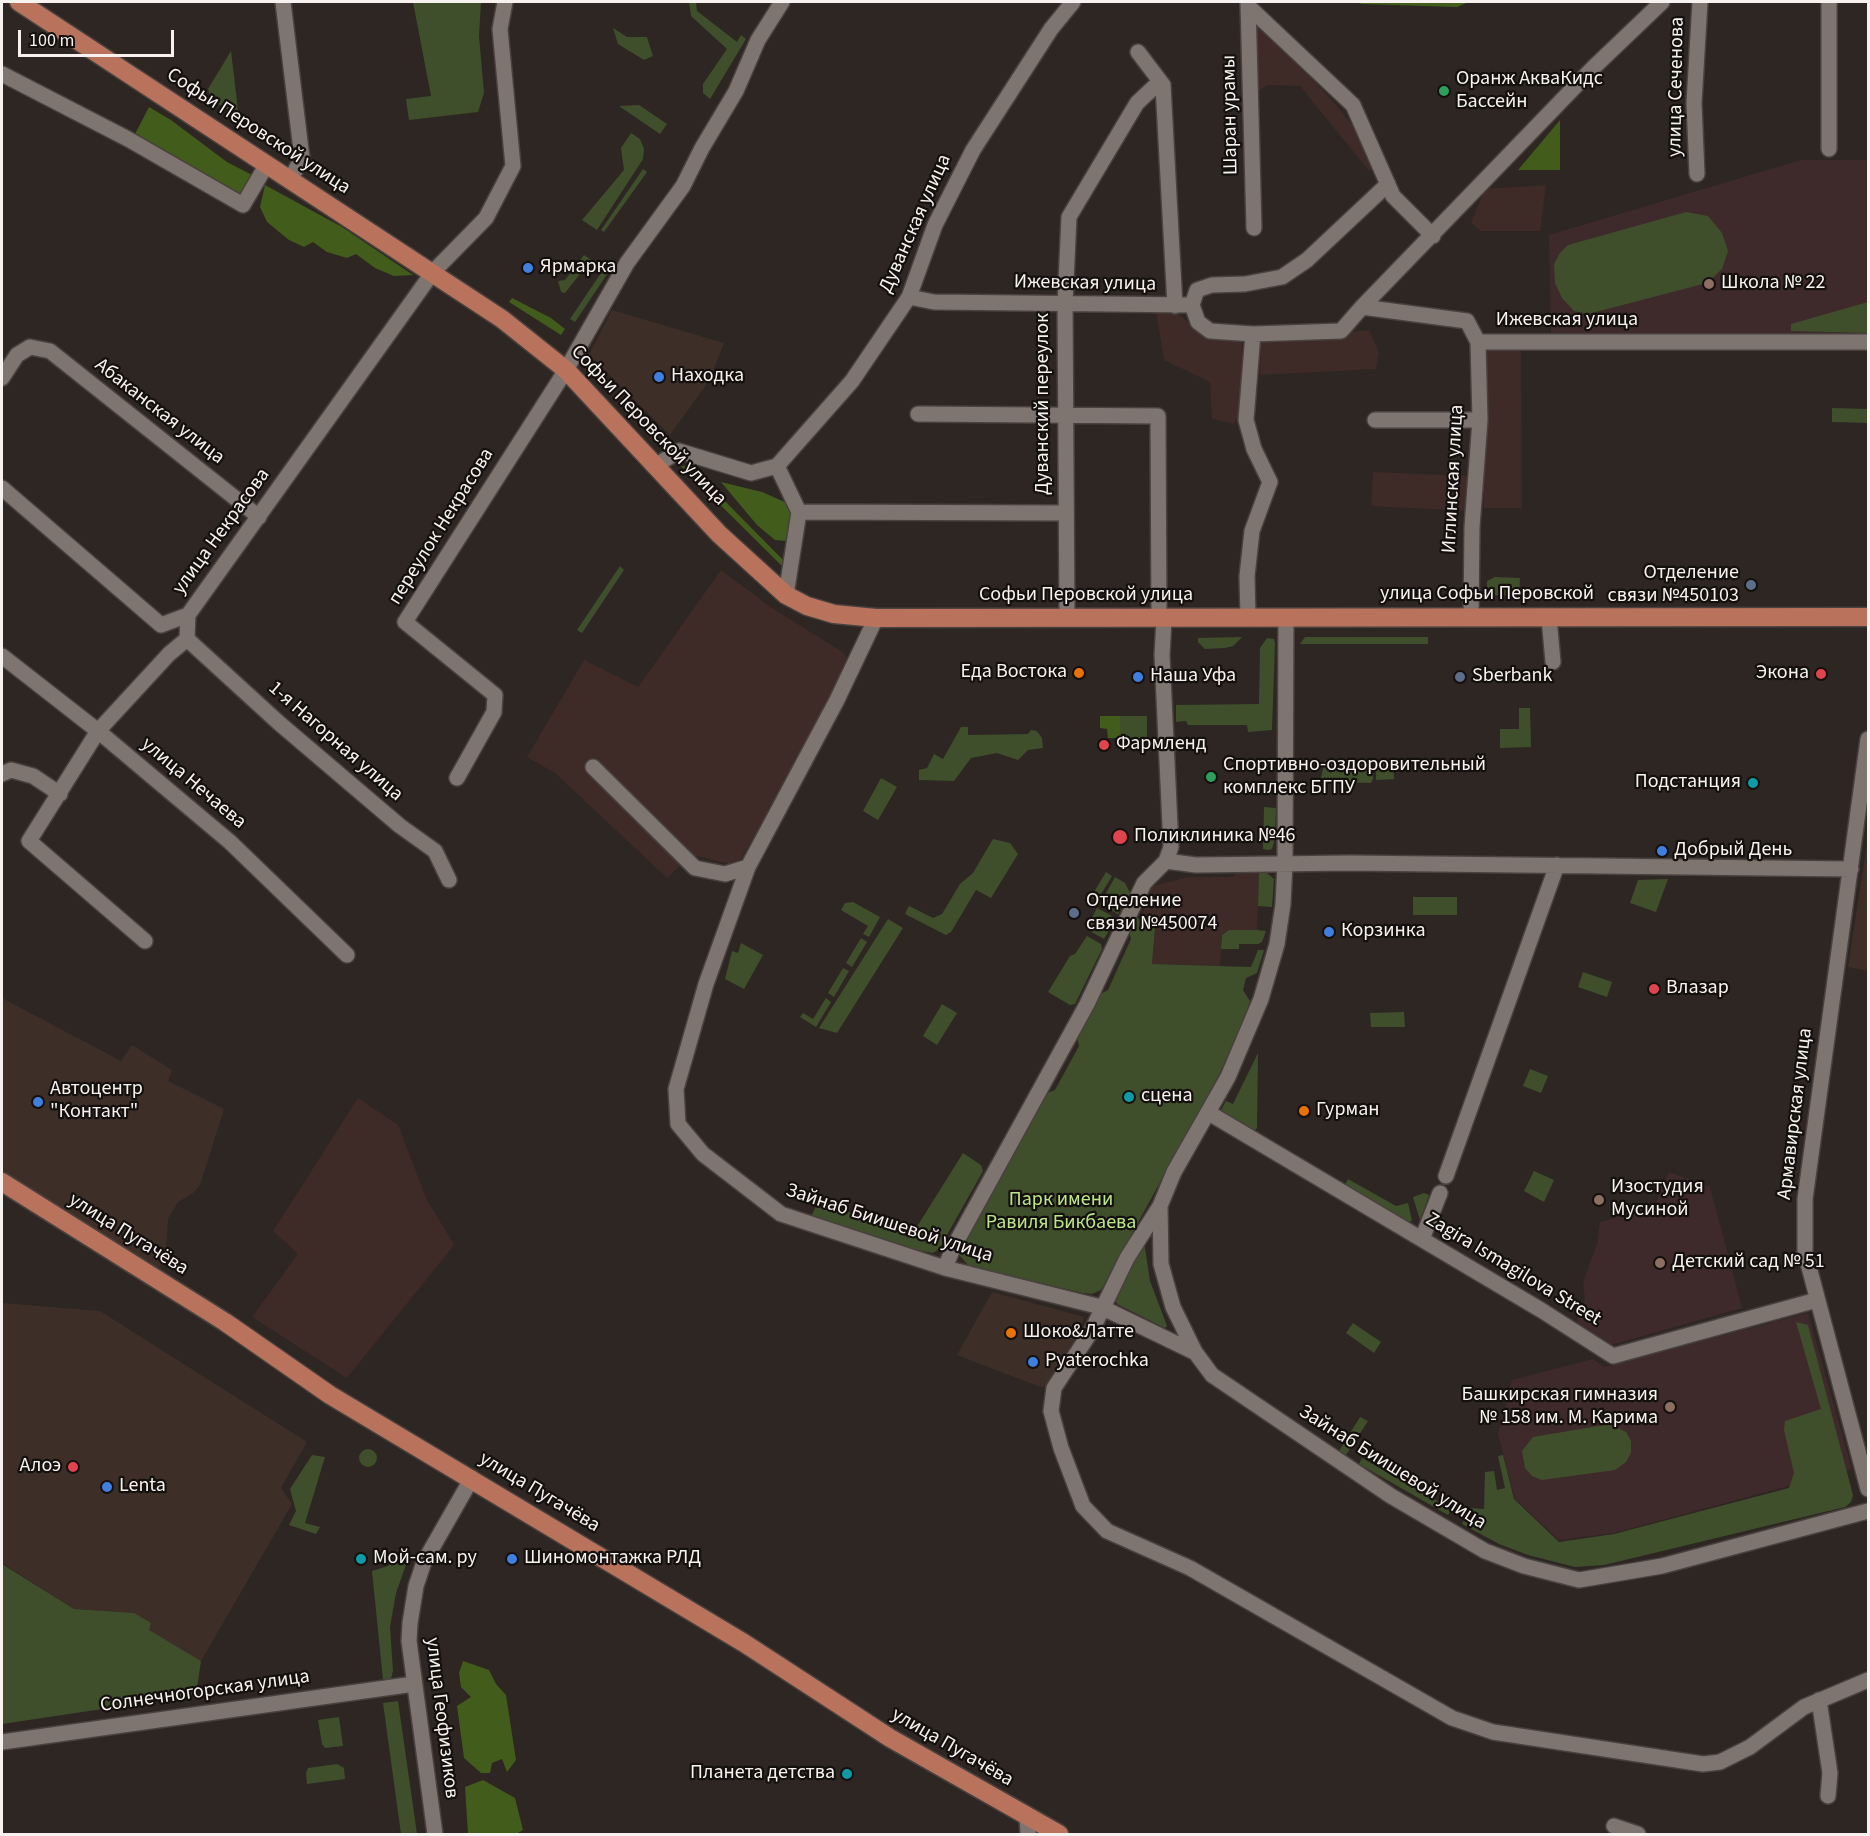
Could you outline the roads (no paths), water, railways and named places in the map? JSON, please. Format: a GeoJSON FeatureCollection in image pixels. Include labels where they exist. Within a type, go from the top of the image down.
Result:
{"type":"FeatureCollection","features":[{"type":"Feature","properties":{"kind":"main road","name":"Софьи Перовской улица"},"geometry":{"type":"LineString","coordinates":[[19,2],[502,319],[566,370],[719,534],[786,595],[807,606],[834,614],[876,618],[1286,618]]}},
{"type":"Feature","properties":{"kind":"main road","name":"улица Софьи Перовской"},"geometry":{"type":"LineString","coordinates":[[1286,618],[1869,617]]}},
{"type":"Feature","properties":{"kind":"main road","name":"улица Пугачёва"},"geometry":{"type":"LineString","coordinates":[[2,1182],[225,1322],[330,1395],[472,1478],[744,1644],[1028,1826],[1059,1834]]}},
{"type":"Feature","properties":{"kind":"street"},"geometry":{"type":"LineString","coordinates":[[283,2],[302,158],[290,180]]}},
{"type":"Feature","properties":{"kind":"street","name":"улица Некрасова"},"geometry":{"type":"LineString","coordinates":[[187,639],[188,615],[433,272],[486,218],[513,166],[500,29],[506,2]]}},
{"type":"Feature","properties":{"kind":"street"},"geometry":{"type":"LineString","coordinates":[[566,370],[627,263],[683,186],[702,148],[736,91],[758,40],[782,2]]}},
{"type":"Feature","properties":{"kind":"street","name":"Дуванская улица"},"geometry":{"type":"LineString","coordinates":[[777,466],[852,381],[909,297],[936,225],[973,150],[1051,29],[1073,2]]}},
{"type":"Feature","properties":{"kind":"street"},"geometry":{"type":"LineString","coordinates":[[1388,184],[1307,260],[1282,277],[1245,284],[1212,285],[1197,290],[1192,305],[1198,322],[1210,331],[1253,334],[1341,331],[1593,68],[1662,2]]}},
{"type":"Feature","properties":{"kind":"street","name":"улица Сеченова"},"geometry":{"type":"LineString","coordinates":[[1697,174],[1694,103],[1700,2]]}},
{"type":"Feature","properties":{"kind":"street"},"geometry":{"type":"LineString","coordinates":[[1829,2],[1829,149]]}},
{"type":"Feature","properties":{"kind":"street"},"geometry":{"type":"LineString","coordinates":[[1248,5],[1353,105],[1393,196],[1433,236]]}},
{"type":"Feature","properties":{"kind":"street","name":"Шаран урамы"},"geometry":{"type":"LineString","coordinates":[[1248,5],[1254,228]]}},
{"type":"Feature","properties":{"kind":"street"},"geometry":{"type":"LineString","coordinates":[[1138,52],[1163,85],[1175,306]]}},
{"type":"Feature","properties":{"kind":"street"},"geometry":{"type":"LineString","coordinates":[[2,74],[128,139],[243,205],[267,165]]}},
{"type":"Feature","properties":{"kind":"street","name":"Дуванский переулок"},"geometry":{"type":"LineString","coordinates":[[1067,618],[1065,304],[1069,217],[1137,103],[1154,87],[1163,85]]}},
{"type":"Feature","properties":{"kind":"street","name":"Ижевская улица"},"geometry":{"type":"LineString","coordinates":[[909,297],[934,302],[1192,305]]}},
{"type":"Feature","properties":{"kind":"street","name":"Ижевская улица"},"geometry":{"type":"LineString","coordinates":[[1362,307],[1467,321],[1478,342],[1869,342]]}},
{"type":"Feature","properties":{"kind":"street"},"geometry":{"type":"LineString","coordinates":[[1248,618],[1247,576],[1252,531],[1270,482],[1254,449],[1246,420],[1253,334]]}},
{"type":"Feature","properties":{"kind":"street","name":"Иглинская улица"},"geometry":{"type":"LineString","coordinates":[[1471,618],[1472,527],[1480,420],[1478,342]]}},
{"type":"Feature","properties":{"kind":"street","name":"Абаканская улица"},"geometry":{"type":"LineString","coordinates":[[2,378],[17,355],[30,347],[50,351],[259,517]]}},
{"type":"Feature","properties":{"kind":"street","name":"переулок Некрасова"},"geometry":{"type":"LineString","coordinates":[[457,778],[494,712],[495,695],[405,622],[566,370]]}},
{"type":"Feature","properties":{"kind":"street"},"geometry":{"type":"LineString","coordinates":[[918,414],[1158,416],[1162,655],[1171,847],[1166,861],[1144,883],[1087,1004],[952,1248],[945,1268]]}},
{"type":"Feature","properties":{"kind":"street"},"geometry":{"type":"LineString","coordinates":[[1375,420],[1480,420]]}},
{"type":"Feature","properties":{"kind":"street"},"geometry":{"type":"LineString","coordinates":[[655,466],[680,451],[751,473],[777,466],[799,512],[786,595]]}},
{"type":"Feature","properties":{"kind":"street"},"geometry":{"type":"LineString","coordinates":[[2,488],[161,625],[188,615]]}},
{"type":"Feature","properties":{"kind":"street"},"geometry":{"type":"LineString","coordinates":[[799,512],[1065,513]]}},
{"type":"Feature","properties":{"kind":"street","name":"Зайнаб Биишевой улица"},"geometry":{"type":"LineString","coordinates":[[876,618],[837,700],[748,867],[687,1044],[676,1089],[678,1124],[703,1154],[781,1214],[945,1268],[1101,1307],[1195,1352]]}},
{"type":"Feature","properties":{"kind":"street","name":"Зайнаб Биишевой улица"},"geometry":{"type":"LineString","coordinates":[[1286,618],[1285,863],[1283,904],[1277,944],[1261,999],[1228,1077],[1174,1172],[1160,1206],[1161,1264],[1173,1307],[1195,1352],[1212,1375],[1239,1395],[1391,1496],[1485,1551],[1524,1566],[1579,1580],[1696,1557],[1869,1511]]}},
{"type":"Feature","properties":{"kind":"street"},"geometry":{"type":"LineString","coordinates":[[1549,618],[1553,662]]}},
{"type":"Feature","properties":{"kind":"street"},"geometry":{"type":"LineString","coordinates":[[145,941],[29,841],[98,731],[169,654],[187,639]]}},
{"type":"Feature","properties":{"kind":"street","name":"1-я Нагорная улица"},"geometry":{"type":"LineString","coordinates":[[187,639],[279,723],[400,826],[435,851],[448,880]]}},
{"type":"Feature","properties":{"kind":"street","name":"улица Нечаева"},"geometry":{"type":"LineString","coordinates":[[2,656],[98,731],[230,842],[347,955]]}},
{"type":"Feature","properties":{"kind":"street","name":"Армавирская улица"},"geometry":{"type":"LineString","coordinates":[[1869,739],[1805,1199],[1805,1252],[1869,1489]]}},
{"type":"Feature","properties":{"kind":"street"},"geometry":{"type":"LineString","coordinates":[[592,767],[695,868],[725,874],[748,867]]}},
{"type":"Feature","properties":{"kind":"street"},"geometry":{"type":"LineString","coordinates":[[2,774],[11,770],[33,776],[60,794]]}},
{"type":"Feature","properties":{"kind":"street"},"geometry":{"type":"LineString","coordinates":[[1166,861],[1196,865],[1285,863],[1851,868]]}},
{"type":"Feature","properties":{"kind":"street"},"geometry":{"type":"LineString","coordinates":[[1446,1176],[1557,865]]}},
{"type":"Feature","properties":{"kind":"street","name":"Zagira Ismagilova Street"},"geometry":{"type":"LineString","coordinates":[[1209,1113],[1422,1239],[1613,1356],[1817,1300]]}},
{"type":"Feature","properties":{"kind":"street"},"geometry":{"type":"LineString","coordinates":[[1422,1239],[1440,1193]]}},
{"type":"Feature","properties":{"kind":"street"},"geometry":{"type":"LineString","coordinates":[[1160,1206],[1148,1222],[1101,1307],[1092,1330],[1053,1388],[1050,1411],[1061,1448],[1083,1506],[1107,1531],[1190,1568],[1452,1718],[1492,1732],[1703,1764],[1734,1757],[1804,1707],[1869,1680]]}},
{"type":"Feature","properties":{"kind":"street","name":"улица Геофизиков"},"geometry":{"type":"LineString","coordinates":[[435,1834],[409,1641],[416,1586],[433,1545],[472,1478]]}},
{"type":"Feature","properties":{"kind":"street","name":"Солнечногорская улица"},"geometry":{"type":"LineString","coordinates":[[2,1742],[414,1684]]}},
{"type":"Feature","properties":{"kind":"street"},"geometry":{"type":"LineString","coordinates":[[1820,1700],[1830,1773],[1828,1796]]}},
{"type":"Feature","properties":{"kind":"street"},"geometry":{"type":"LineString","coordinates":[[1614,1826],[1638,1834]]}},
{"type":"Feature","properties":{"kind":"place","name":"Оранж АкваКидс Бассейн"},"geometry":{"type":"Point","coordinates":[1444,91]}},
{"type":"Feature","properties":{"kind":"place","name":"Ярмарка"},"geometry":{"type":"Point","coordinates":[528,268]}},
{"type":"Feature","properties":{"kind":"place","name":"Школа № 22"},"geometry":{"type":"Point","coordinates":[1709,284]}},
{"type":"Feature","properties":{"kind":"place","name":"Находка"},"geometry":{"type":"Point","coordinates":[659,377]}},
{"type":"Feature","properties":{"kind":"place","name":"Отделение связи №450103"},"geometry":{"type":"Point","coordinates":[1751,585]}},
{"type":"Feature","properties":{"kind":"place","name":"Еда Востока"},"geometry":{"type":"Point","coordinates":[1079,673]}},
{"type":"Feature","properties":{"kind":"place","name":"Экона"},"geometry":{"type":"Point","coordinates":[1821,674]}},
{"type":"Feature","properties":{"kind":"place","name":"Наша Уфа"},"geometry":{"type":"Point","coordinates":[1138,677]}},
{"type":"Feature","properties":{"kind":"place","name":"Sberbank"},"geometry":{"type":"Point","coordinates":[1460,677]}},
{"type":"Feature","properties":{"kind":"place","name":"Фармленд"},"geometry":{"type":"Point","coordinates":[1104,745]}},
{"type":"Feature","properties":{"kind":"place","name":"Спортивно-оздоровительный комплекс БГПУ"},"geometry":{"type":"Point","coordinates":[1211,777]}},
{"type":"Feature","properties":{"kind":"place","name":"Подстанция"},"geometry":{"type":"Point","coordinates":[1753,783]}},
{"type":"Feature","properties":{"kind":"place","name":"Поликлиника №46"},"geometry":{"type":"Point","coordinates":[1120,837]}},
{"type":"Feature","properties":{"kind":"place","name":"Добрый День"},"geometry":{"type":"Point","coordinates":[1662,851]}},
{"type":"Feature","properties":{"kind":"place","name":"Отделение связи №450074"},"geometry":{"type":"Point","coordinates":[1074,913]}},
{"type":"Feature","properties":{"kind":"place","name":"Корзинка"},"geometry":{"type":"Point","coordinates":[1329,932]}},
{"type":"Feature","properties":{"kind":"place","name":"Влазар"},"geometry":{"type":"Point","coordinates":[1654,989]}},
{"type":"Feature","properties":{"kind":"place","name":"сцена"},"geometry":{"type":"Point","coordinates":[1129,1097]}},
{"type":"Feature","properties":{"kind":"place","name":"Автоцентр \"Контакт\""},"geometry":{"type":"Point","coordinates":[38,1102]}},
{"type":"Feature","properties":{"kind":"place","name":"Гурман"},"geometry":{"type":"Point","coordinates":[1304,1111]}},
{"type":"Feature","properties":{"kind":"place","name":"Изостудия Мусиной"},"geometry":{"type":"Point","coordinates":[1599,1200]}},
{"type":"Feature","properties":{"kind":"place","name":"Детский сад № 51"},"geometry":{"type":"Point","coordinates":[1660,1263]}},
{"type":"Feature","properties":{"kind":"place","name":"Шоко&Латте"},"geometry":{"type":"Point","coordinates":[1011,1333]}},
{"type":"Feature","properties":{"kind":"place","name":"Pyaterochka"},"geometry":{"type":"Point","coordinates":[1033,1362]}},
{"type":"Feature","properties":{"kind":"place","name":"Башкирская гимназия № 158 им. М. Карима"},"geometry":{"type":"Point","coordinates":[1670,1407]}},
{"type":"Feature","properties":{"kind":"place","name":"Алоэ"},"geometry":{"type":"Point","coordinates":[73,1467]}},
{"type":"Feature","properties":{"kind":"place","name":"Lenta"},"geometry":{"type":"Point","coordinates":[107,1487]}},
{"type":"Feature","properties":{"kind":"place","name":"Мой-сам. ру"},"geometry":{"type":"Point","coordinates":[361,1559]}},
{"type":"Feature","properties":{"kind":"place","name":"Шиномонтажка РЛД"},"geometry":{"type":"Point","coordinates":[512,1559]}},
{"type":"Feature","properties":{"kind":"place","name":"Планета детства"},"geometry":{"type":"Point","coordinates":[847,1774]}},
{"type":"Feature","properties":{"kind":"park label","name":"Парк имени Равиля Бикбаева"},"geometry":{"type":"Point","coordinates":[1061,1212]}}]}
